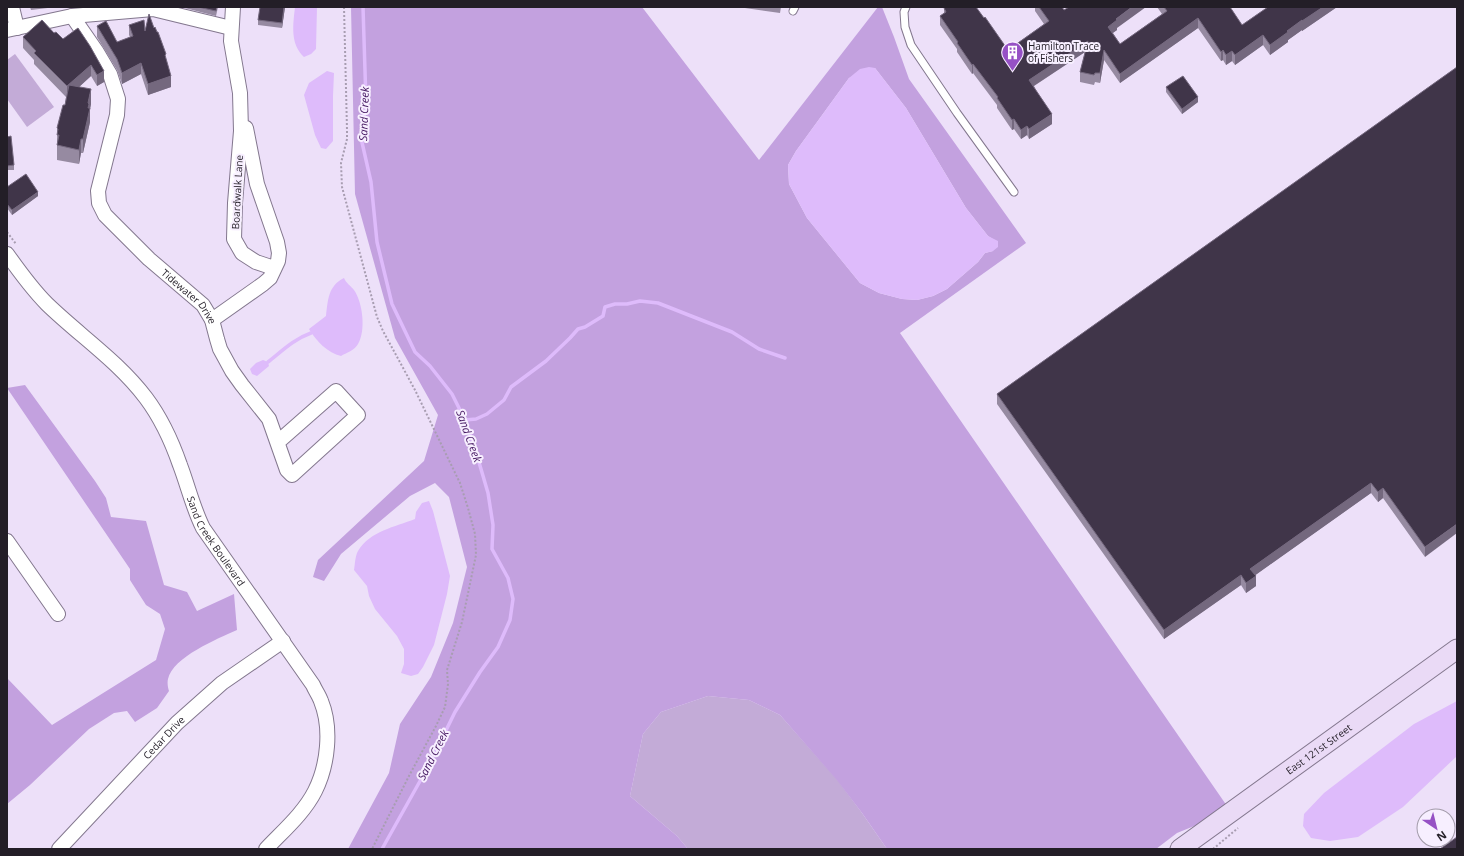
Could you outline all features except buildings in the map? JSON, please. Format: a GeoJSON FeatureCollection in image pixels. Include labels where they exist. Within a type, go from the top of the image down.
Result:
{"type":"FeatureCollection","features":[{"type":"Feature","properties":{"kind":"street"},"geometry":{"type":"LineString","coordinates":[[12,7],[12,29],[72,16],[153,9],[231,28]]}},
{"type":"Feature","properties":{"kind":"street","name":"Boardwalk Lane"},"geometry":{"type":"LineString","coordinates":[[212,320],[264,284],[270,278],[278,261],[279,253],[277,242],[257,184],[231,41],[233,7]]}},
{"type":"Feature","properties":{"kind":"street","name":"Tidewater Drive"},"geometry":{"type":"LineString","coordinates":[[72,16],[110,74],[118,99],[119,107],[98,191],[99,203],[105,214],[134,244],[203,305],[212,320],[220,349],[242,385],[269,418],[287,470],[292,475],[358,415],[336,391],[278,442]]}},
{"type":"Feature","properties":{"kind":"street","name":"Boardwalk Lane"},"geometry":{"type":"LineString","coordinates":[[240,93],[241,131],[235,203],[234,239],[242,253],[256,262],[274,268]]}},
{"type":"Feature","properties":{"kind":"street","name":"Sand Creek Boulevard"},"geometry":{"type":"LineString","coordinates":[[13,251],[47,303],[129,377],[146,398],[161,420],[180,464],[197,516],[203,528],[313,685],[321,702],[325,718],[326,732],[325,762],[315,791],[306,804],[266,849]]}},
{"type":"Feature","properties":{"kind":"street"},"geometry":{"type":"LineString","coordinates":[[7,541],[58,614]]}},
{"type":"Feature","properties":{"kind":"street","name":"Cedar Drive"},"geometry":{"type":"LineString","coordinates":[[59,849],[177,723],[222,683],[283,641]]}},
{"type":"Feature","properties":{"kind":"street","name":"East 121st Street"},"geometry":{"type":"LineString","coordinates":[[1180,849],[1457,649]]}},
{"type":"Feature","properties":{"kind":"lane"},"geometry":{"type":"LineString","coordinates":[[906,7],[904,12],[905,26],[911,45],[957,113],[1014,192]]}},
{"type":"Feature","properties":{"kind":"path"},"geometry":{"type":"LineString","coordinates":[[344,7],[347,139],[341,162],[342,187],[377,317],[415,390],[460,483],[475,534],[476,555],[462,622],[447,670],[448,684],[445,707],[372,849]]}},
{"type":"Feature","properties":{"kind":"path"},"geometry":{"type":"LineString","coordinates":[[7,232],[13,251]]}},
{"type":"Feature","properties":{"kind":"path"},"geometry":{"type":"LineString","coordinates":[[1213,849],[1238,828]]}},
{"type":"Feature","properties":{"kind":"shaded area"},"geometry":{"type":"Polygon","coordinates":[[[295,7],[317,7],[316,49],[311,54],[304,57],[296,46],[294,40],[293,27],[295,7]]]}},
{"type":"Feature","properties":{"kind":"shaded area"},"geometry":{"type":"Polygon","coordinates":[[[351,7],[642,7],[759,160],[878,7],[882,7],[909,79],[1026,243],[900,333],[1227,806],[1214,818],[1177,833],[1156,849],[887,849],[836,779],[780,715],[749,700],[708,696],[661,712],[643,734],[630,796],[677,836],[688,849],[348,849],[389,773],[400,724],[431,677],[453,623],[467,567],[449,497],[435,483],[410,496],[341,554],[324,581],[313,577],[318,560],[424,461],[438,415],[395,338],[355,194],[351,7]],[[875,68],[849,78],[796,151],[788,165],[789,184],[807,218],[860,283],[879,293],[902,299],[917,300],[933,296],[947,289],[978,262],[985,253],[993,251],[994,240],[988,236],[966,208],[906,108],[875,68]]]}},
{"type":"Feature","properties":{"kind":"shaded area"},"geometry":{"type":"Polygon","coordinates":[[[15,54],[54,107],[27,127],[7,99],[7,60],[15,54]]]}},
{"type":"Feature","properties":{"kind":"shaded area"},"geometry":{"type":"Polygon","coordinates":[[[869,67],[875,68],[906,108],[966,208],[988,236],[998,241],[998,247],[993,251],[985,253],[978,262],[947,289],[933,296],[917,300],[902,299],[879,293],[860,283],[807,218],[789,184],[788,165],[796,151],[849,78],[860,69],[869,67]]]}},
{"type":"Feature","properties":{"kind":"shaded area"},"geometry":{"type":"Polygon","coordinates":[[[327,71],[334,73],[333,141],[326,149],[321,148],[315,135],[304,95],[309,83],[327,71]]]}},
{"type":"Feature","properties":{"kind":"shaded area"},"geometry":{"type":"Polygon","coordinates":[[[344,278],[354,290],[360,302],[363,325],[357,346],[353,350],[341,356],[323,346],[309,329],[326,316],[328,299],[332,289],[344,278]]]}},
{"type":"Feature","properties":{"kind":"shaded area"},"geometry":{"type":"Polygon","coordinates":[[[263,360],[268,362],[269,366],[257,376],[252,374],[250,369],[256,363],[263,360]]]}},
{"type":"Feature","properties":{"kind":"shaded area"},"geometry":{"type":"Polygon","coordinates":[[[25,385],[95,481],[106,498],[111,517],[146,521],[164,585],[187,592],[197,611],[234,594],[237,630],[218,638],[178,663],[168,679],[169,691],[157,708],[135,722],[127,711],[114,713],[89,729],[30,785],[7,804],[7,678],[52,725],[156,660],[165,629],[160,614],[146,605],[130,580],[130,569],[7,388],[25,385]]]}},
{"type":"Feature","properties":{"kind":"shaded area"},"geometry":{"type":"Polygon","coordinates":[[[429,501],[450,576],[434,645],[418,674],[411,676],[401,673],[404,664],[404,649],[397,636],[375,609],[369,596],[367,586],[354,570],[357,553],[363,544],[384,530],[415,519],[416,512],[422,503],[429,501]]]}},
{"type":"Feature","properties":{"kind":"shaded area"},"geometry":{"type":"Polygon","coordinates":[[[708,696],[749,700],[780,715],[836,778],[887,849],[688,849],[677,836],[630,796],[643,734],[661,712],[708,696]]]}},
{"type":"Feature","properties":{"kind":"shaded area"},"geometry":{"type":"Polygon","coordinates":[[[1457,701],[1457,756],[1403,807],[1358,837],[1330,841],[1311,838],[1303,826],[1304,814],[1324,793],[1414,724],[1457,701]]]}},
{"type":"Feature","properties":{"kind":"waterway","name":"Sand Creek"},"geometry":{"type":"LineString","coordinates":[[363,7],[366,103],[361,138],[371,182],[377,242],[392,304],[415,352],[430,366],[452,394],[465,420],[488,493],[493,525],[492,549],[508,578],[513,599],[510,620],[498,647],[480,672],[455,712],[429,765],[382,849]]}},
{"type":"Feature","properties":{"kind":"waterway"},"geometry":{"type":"LineString","coordinates":[[465,420],[476,419],[487,414],[504,400],[511,387],[546,361],[578,329],[585,327],[603,316],[605,307],[615,304],[627,304],[640,301],[658,303],[732,332],[759,349],[785,358]]}},
{"type":"Feature","properties":{"kind":"waterway"},"geometry":{"type":"LineString","coordinates":[[268,362],[294,342],[311,333]]}},
{"type":"Feature","properties":{"kind":"place","name":"Hamilton Trace of Fishers"},"geometry":{"type":"Point","coordinates":[1013,72]}}]}
